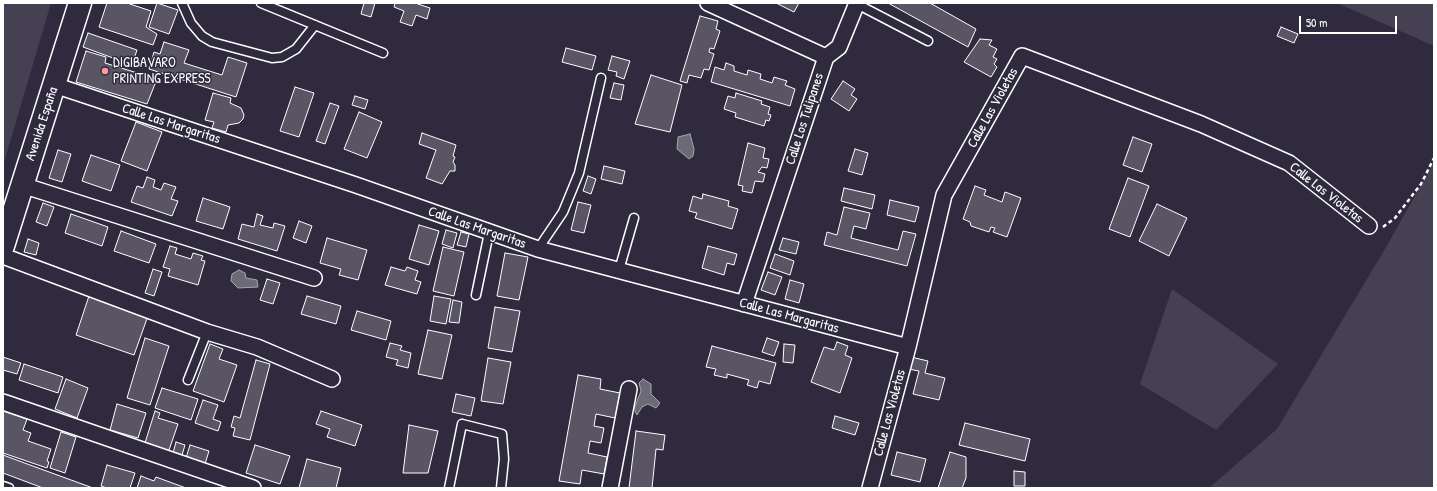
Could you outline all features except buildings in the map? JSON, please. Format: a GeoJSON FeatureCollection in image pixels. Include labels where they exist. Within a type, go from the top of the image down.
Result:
{"type":"FeatureCollection","features":[{"type":"Feature","properties":{"kind":"street","name":"Avenida España"},"geometry":{"type":"LineString","coordinates":[[3,246],[80,3]]}},
{"type":"Feature","properties":{"kind":"street","name":"Calle Los Tulipanes"},"geometry":{"type":"LineString","coordinates":[[708,3],[826,56],[744,304]]}},
{"type":"Feature","properties":{"kind":"street"},"geometry":{"type":"LineString","coordinates":[[826,56],[839,47],[857,3]]}},
{"type":"Feature","properties":{"kind":"street","name":"Calle Las Violetas"},"geometry":{"type":"LineString","coordinates":[[870,488],[908,347],[944,196],[1022,56],[1201,124],[1289,163],[1369,226]]}},
{"type":"Feature","properties":{"kind":"street","name":"Calle Las Margaritas"},"geometry":{"type":"LineString","coordinates":[[54,85],[356,185],[538,249],[908,347]]}},
{"type":"Feature","properties":{"kind":"street"},"geometry":{"type":"LineString","coordinates":[[22,184],[314,278]]}},
{"type":"Feature","properties":{"kind":"street"},"geometry":{"type":"LineString","coordinates":[[3,256],[207,332],[257,347],[332,379]]}},
{"type":"Feature","properties":{"kind":"street"},"geometry":{"type":"LineString","coordinates":[[610,488],[629,389]]}},
{"type":"Feature","properties":{"kind":"street"},"geometry":{"type":"LineString","coordinates":[[3,402],[253,488]]}},
{"type":"Feature","properties":{"kind":"lane"},"geometry":{"type":"LineString","coordinates":[[182,3],[191,23],[202,36],[212,42],[272,58],[282,57],[296,49],[315,25]]}},
{"type":"Feature","properties":{"kind":"lane"},"geometry":{"type":"LineString","coordinates":[[261,3],[383,53]]}},
{"type":"Feature","properties":{"kind":"lane"},"geometry":{"type":"LineString","coordinates":[[857,3],[928,41]]}},
{"type":"Feature","properties":{"kind":"lane"},"geometry":{"type":"LineString","coordinates":[[538,249],[563,212],[579,173],[601,78]]}},
{"type":"Feature","properties":{"kind":"lane"},"geometry":{"type":"LineString","coordinates":[[619,270],[634,218]]}},
{"type":"Feature","properties":{"kind":"lane"},"geometry":{"type":"LineString","coordinates":[[476,295],[490,233]]}},
{"type":"Feature","properties":{"kind":"lane"},"geometry":{"type":"LineString","coordinates":[[188,380],[207,332]]}},
{"type":"Feature","properties":{"kind":"lane"},"geometry":{"type":"LineString","coordinates":[[449,488],[462,424],[502,434],[504,459],[501,488]]}},
{"type":"Feature","properties":{"kind":"lane"},"geometry":{"type":"LineString","coordinates":[[3,486],[9,488]]}},
{"type":"Feature","properties":{"kind":"path"},"geometry":{"type":"LineString","coordinates":[[1369,226],[1379,228],[1388,224],[1395,218],[1420,184],[1434,158]]}},
{"type":"Feature","properties":{"kind":"shaded area"},"geometry":{"type":"Polygon","coordinates":[[[3,3],[51,3],[3,166],[3,3]]]}},
{"type":"Feature","properties":{"kind":"shaded area"},"geometry":{"type":"Polygon","coordinates":[[[1337,3],[1434,3],[1434,46],[1337,3]]]}},
{"type":"Feature","properties":{"kind":"shaded area"},"geometry":{"type":"Polygon","coordinates":[[[690,134],[694,149],[693,156],[689,159],[677,149],[678,137],[690,134]]]}},
{"type":"Feature","properties":{"kind":"shaded area"},"geometry":{"type":"Polygon","coordinates":[[[1434,162],[1434,488],[1209,488],[1277,429],[1385,249],[1434,162]]]}},
{"type":"Feature","properties":{"kind":"shaded area"},"geometry":{"type":"Polygon","coordinates":[[[239,270],[245,273],[246,278],[257,280],[258,287],[238,288],[231,281],[232,274],[239,270]]]}},
{"type":"Feature","properties":{"kind":"shaded area"},"geometry":{"type":"Polygon","coordinates":[[[1172,289],[1278,364],[1216,430],[1140,384],[1172,289]]]}},
{"type":"Feature","properties":{"kind":"shaded area"},"geometry":{"type":"Polygon","coordinates":[[[643,379],[651,384],[651,394],[660,403],[656,408],[648,404],[642,407],[637,415],[634,409],[641,391],[639,383],[643,379]]]}},
{"type":"Feature","properties":{"kind":"place","name":"DIGIBAVARO PRINTING EXPRESS"},"geometry":{"type":"Point","coordinates":[105,71]}}]}
